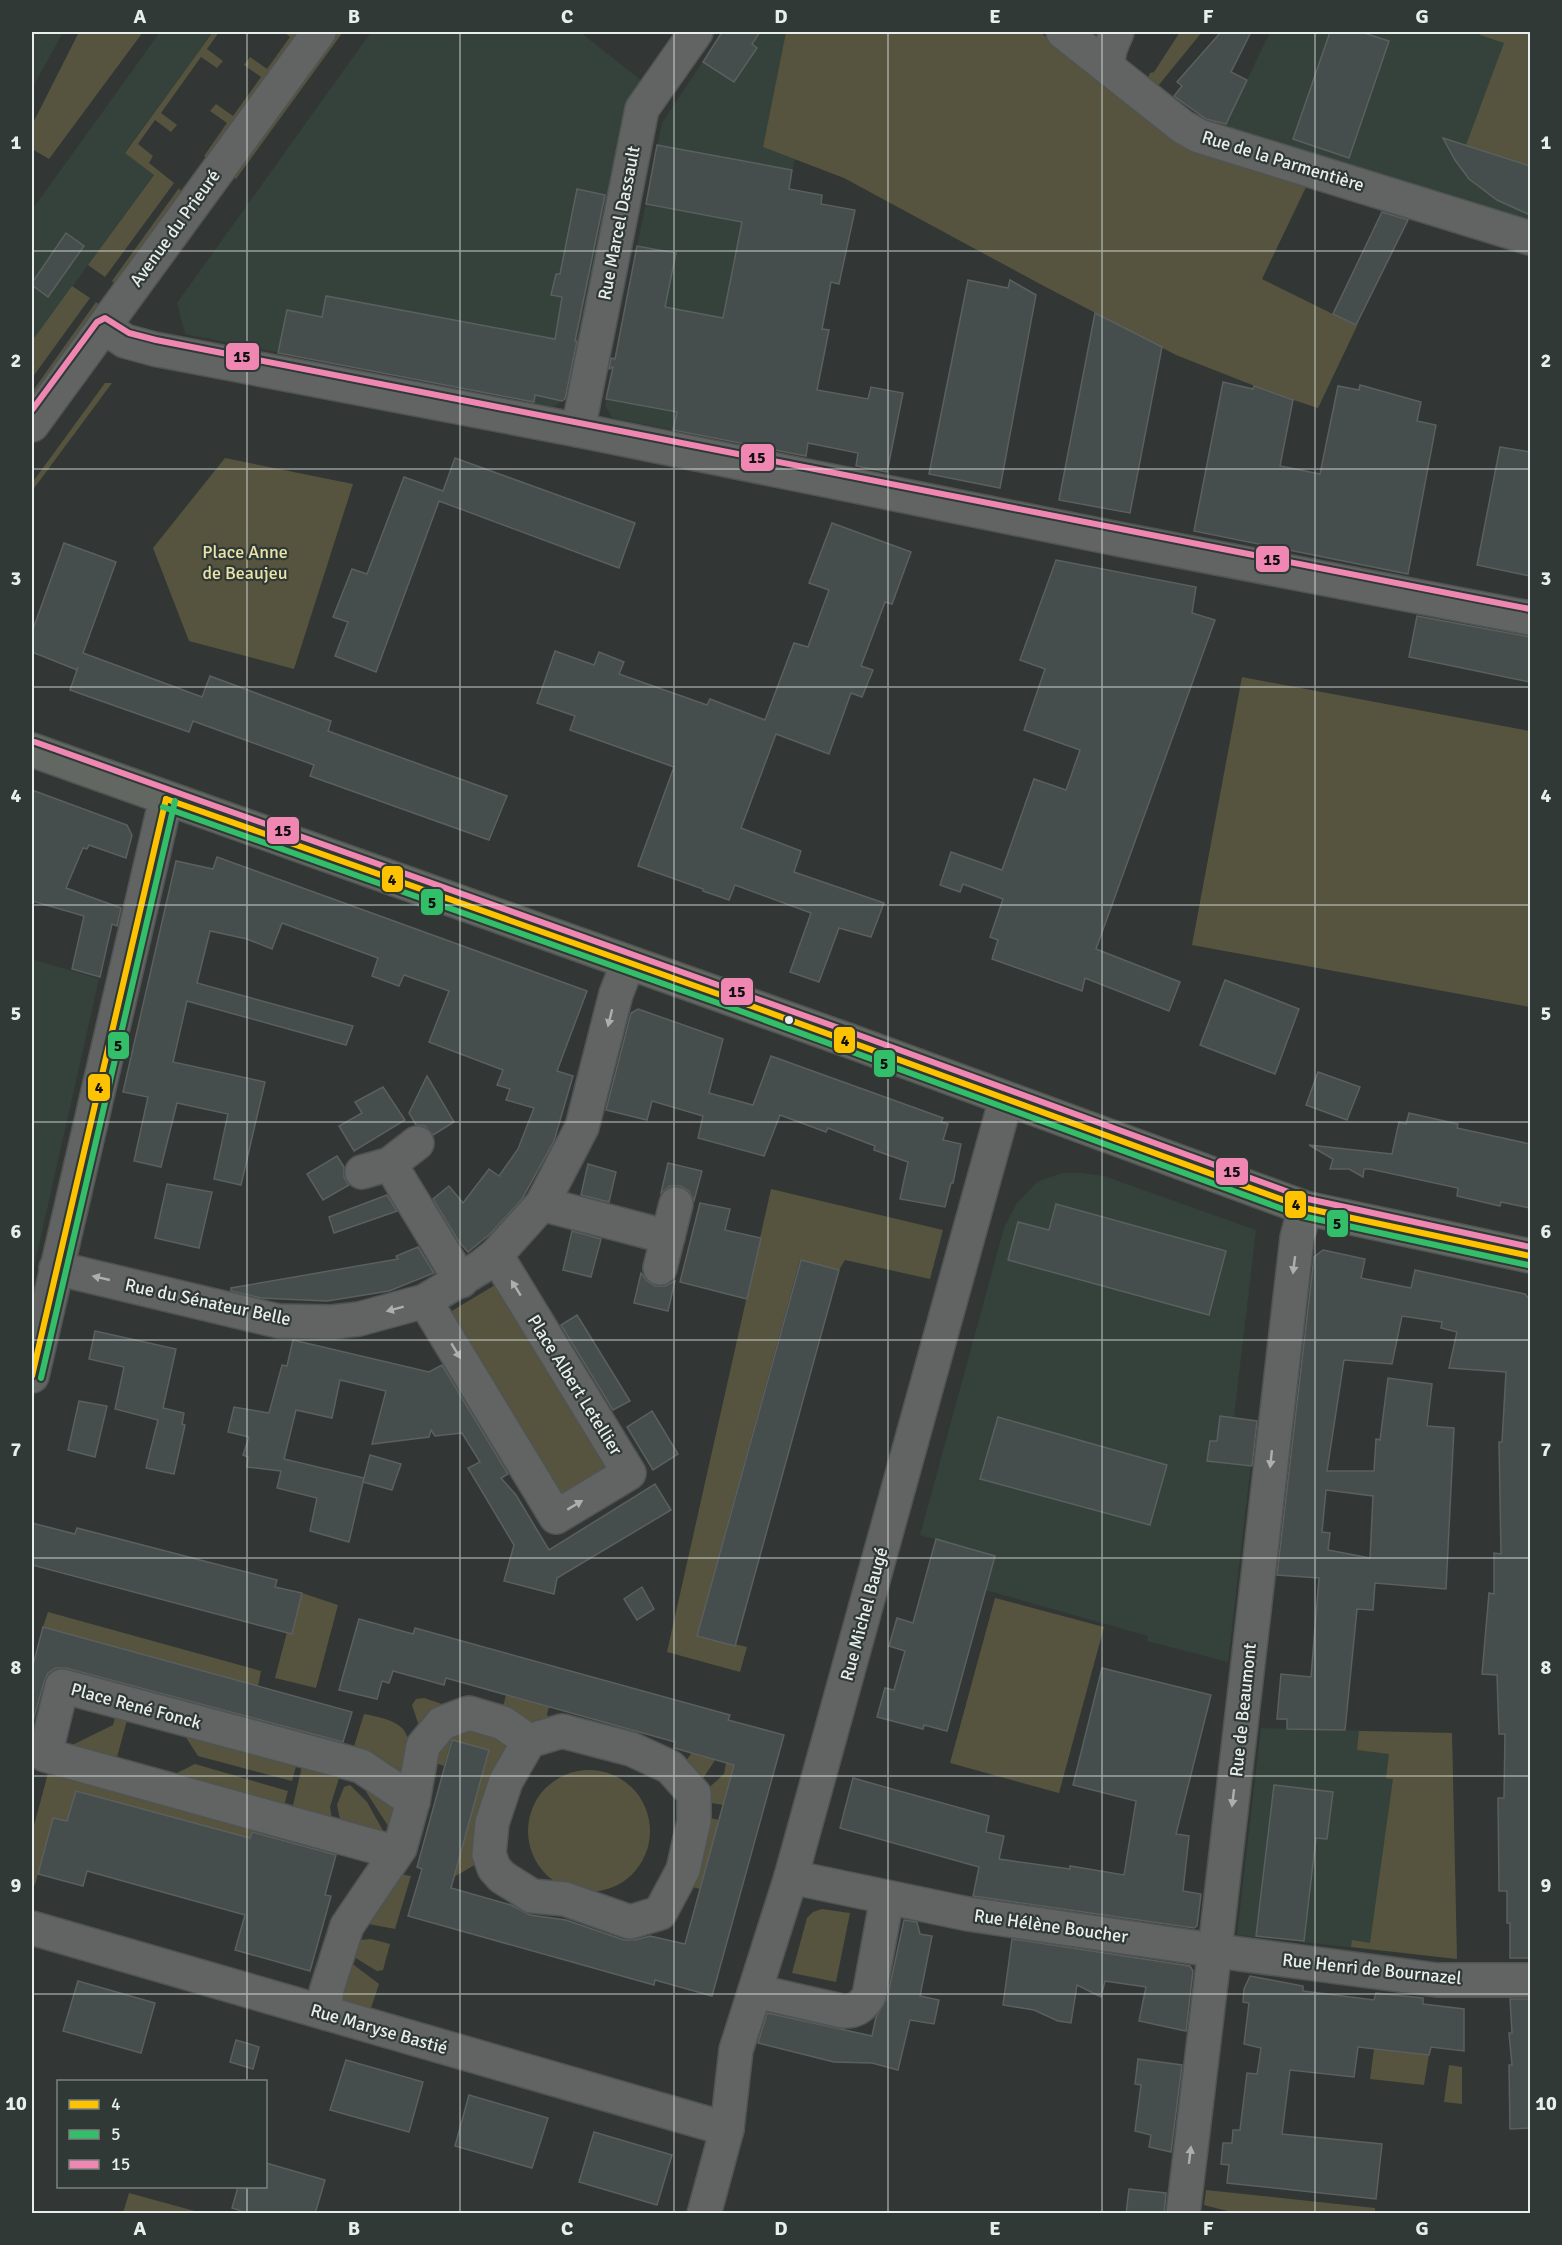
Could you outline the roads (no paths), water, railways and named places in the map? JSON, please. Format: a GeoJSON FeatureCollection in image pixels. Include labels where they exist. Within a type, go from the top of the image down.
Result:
{"type":"FeatureCollection","features":[{"type":"Feature","properties":{"kind":"main road"},"geometry":{"type":"LineString","coordinates":[[32,750],[1305,1208],[1530,1256]]}},
{"type":"Feature","properties":{"kind":"street","name":"Avenue du Prieuré"},"geometry":{"type":"LineString","coordinates":[[32,425],[319,32]]}},
{"type":"Feature","properties":{"kind":"street","name":"Rue Marcel Dassault"},"geometry":{"type":"LineString","coordinates":[[578,430],[642,110],[696,32]]}},
{"type":"Feature","properties":{"kind":"street","name":"Rue de la Parmentière"},"geometry":{"type":"LineString","coordinates":[[1064,32],[1183,127],[1198,136],[1530,238]]}},
{"type":"Feature","properties":{"kind":"street"},"geometry":{"type":"LineString","coordinates":[[1107,66],[1110,49],[1117,32]]}},
{"type":"Feature","properties":{"kind":"street"},"geometry":{"type":"LineString","coordinates":[[104,327],[125,341],[154,349],[578,430],[1123,540],[1530,618]]}},
{"type":"Feature","properties":{"kind":"street"},"geometry":{"type":"LineString","coordinates":[[34,1358],[166,799]]}},
{"type":"Feature","properties":{"kind":"street","name":"Rue du Sénateur Belle"},"geometry":{"type":"LineString","coordinates":[[56,1268],[278,1321],[332,1322],[372,1316],[425,1301],[461,1281],[495,1255],[542,1204],[582,1127],[616,994],[628,963]]}},
{"type":"Feature","properties":{"kind":"street","name":"Rue Michel Baugé"},"geometry":{"type":"LineString","coordinates":[[704,2214],[727,2129],[736,2050],[791,1877],[1006,1099]]}},
{"type":"Feature","properties":{"kind":"street"},"geometry":{"type":"LineString","coordinates":[[417,1143],[376,1168],[461,1281]]}},
{"type":"Feature","properties":{"kind":"street"},"geometry":{"type":"LineString","coordinates":[[542,1204],[668,1237]]}},
{"type":"Feature","properties":{"kind":"street"},"geometry":{"type":"LineString","coordinates":[[660,1268],[676,1204]]}},
{"type":"Feature","properties":{"kind":"street","name":"Rue de Beaumont"},"geometry":{"type":"LineString","coordinates":[[1183,2214],[1297,1238],[1305,1208]]}},
{"type":"Feature","properties":{"kind":"street","name":"Place Albert Letellier"},"geometry":{"type":"LineString","coordinates":[[425,1301],[556,1517],[629,1473],[495,1255]]}},
{"type":"Feature","properties":{"kind":"street","name":"Place René Fonck"},"geometry":{"type":"LineString","coordinates":[[392,1859],[380,1848],[45,1755],[62,1686],[361,1767],[413,1801]]}},
{"type":"Feature","properties":{"kind":"street"},"geometry":{"type":"LineString","coordinates":[[326,2013],[326,1992],[347,1926],[400,1848],[413,1801],[423,1746],[442,1723],[469,1713],[503,1723],[529,1741]]}},
{"type":"Feature","properties":{"kind":"street"},"geometry":{"type":"LineString","coordinates":[[562,1731],[631,1749],[670,1767],[694,1794],[694,1821],[683,1870],[660,1913],[630,1922],[565,1899],[532,1896],[502,1877],[494,1868],[489,1854],[492,1823],[506,1781],[529,1741],[562,1731]]}},
{"type":"Feature","properties":{"kind":"street","name":"Rue Hélène Boucher"},"geometry":{"type":"LineString","coordinates":[[791,1877],[968,1914],[1215,1951]]}},
{"type":"Feature","properties":{"kind":"street"},"geometry":{"type":"LineString","coordinates":[[755,1991],[842,2011],[851,2012],[858,2008],[869,1996],[887,1898]]}},
{"type":"Feature","properties":{"kind":"street","name":"Rue Maryse Bastié"},"geometry":{"type":"LineString","coordinates":[[32,1928],[727,2129]]}},
{"type":"Feature","properties":{"kind":"street","name":"Rue Henri de Bournazel"},"geometry":{"type":"LineString","coordinates":[[1215,1951],[1437,1980],[1530,1980]]}},
{"type":"Feature","properties":{"kind":"park label","name":"Place Anne de Beaujeu"},"geometry":{"type":"Point","coordinates":[245,562]}}]}
